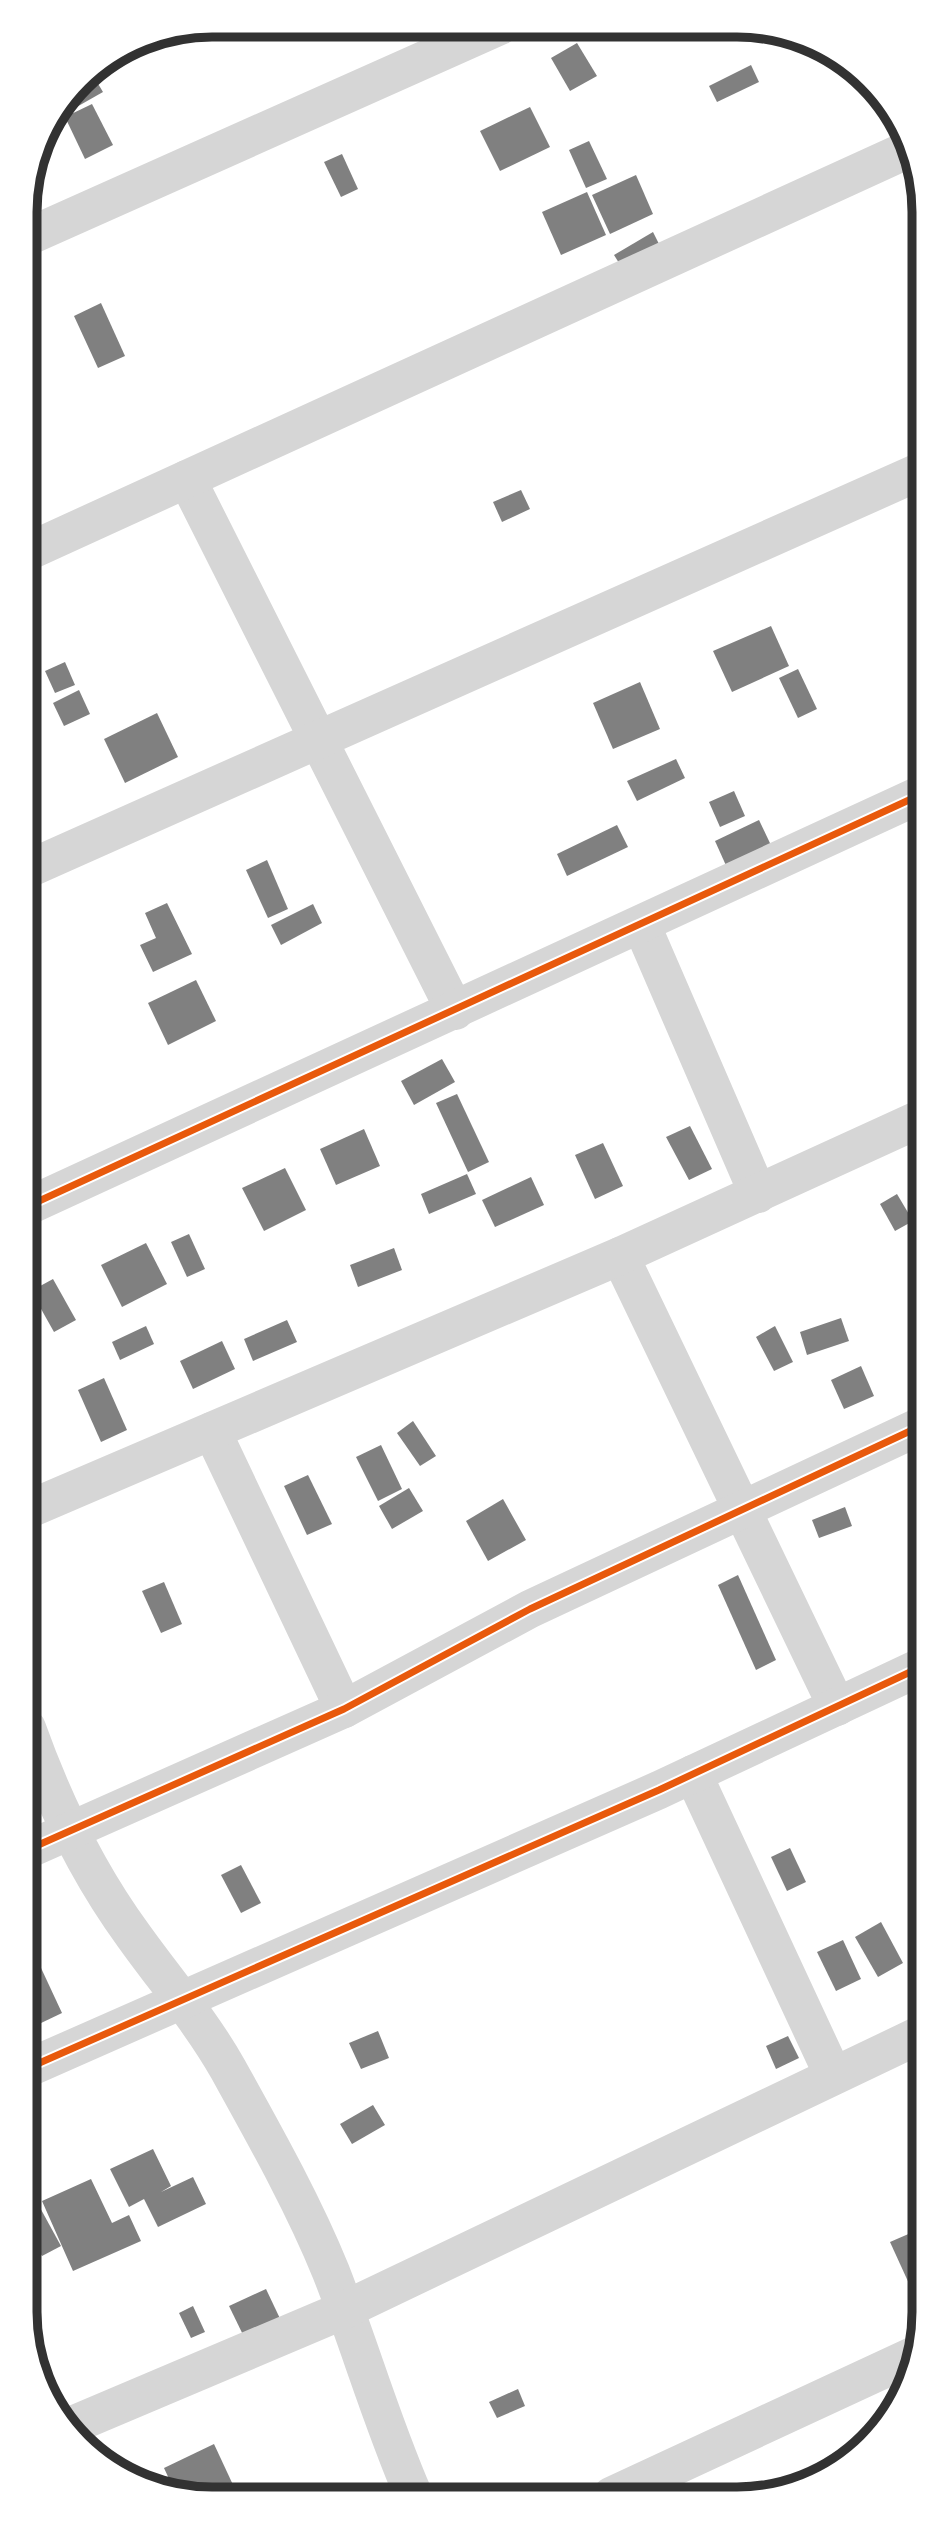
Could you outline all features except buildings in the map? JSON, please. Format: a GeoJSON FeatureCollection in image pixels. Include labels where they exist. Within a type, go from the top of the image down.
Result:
{"type":"FeatureCollection","features":[{"type":"Feature","properties":{"kind":"street"},"geometry":{"type":"LineString","coordinates":[[37,233],[475,37]]}},
{"type":"Feature","properties":{"kind":"street"},"geometry":{"type":"LineString","coordinates":[[37,548],[901,153]]}},
{"type":"Feature","properties":{"kind":"street"},"geometry":{"type":"LineString","coordinates":[[37,865],[912,475]]}},
{"type":"Feature","properties":{"kind":"street"},"geometry":{"type":"LineString","coordinates":[[187,479],[455,1011]]}},
{"type":"Feature","properties":{"kind":"street"},"geometry":{"type":"LineString","coordinates":[[37,1202],[642,926],[912,799]]}},
{"type":"Feature","properties":{"kind":"street"},"geometry":{"type":"LineString","coordinates":[[642,926],[758,1194]]}},
{"type":"Feature","properties":{"kind":"street"},"geometry":{"type":"LineString","coordinates":[[37,1506],[620,1256],[912,1123]]}},
{"type":"Feature","properties":{"kind":"street"},"geometry":{"type":"LineString","coordinates":[[620,1256],[837,1707]]}},
{"type":"Feature","properties":{"kind":"street"},"geometry":{"type":"LineString","coordinates":[[37,1845],[344,1709],[530,1609],[912,1430]]}},
{"type":"Feature","properties":{"kind":"street"},"geometry":{"type":"LineString","coordinates":[[212,1431],[344,1709]]}},
{"type":"Feature","properties":{"kind":"street"},"geometry":{"type":"LineString","coordinates":[[37,2064],[693,1774],[912,1671]]}},
{"type":"Feature","properties":{"kind":"street"},"geometry":{"type":"LineString","coordinates":[[37,1755],[69,1830],[131,1933],[183,2001],[226,2066],[276,2160],[330,2270],[407,2487]]}},
{"type":"Feature","properties":{"kind":"street"},"geometry":{"type":"LineString","coordinates":[[693,1774],[832,2075]]}},
{"type":"Feature","properties":{"kind":"street"},"geometry":{"type":"LineString","coordinates":[[77,2423],[345,2310],[912,2038]]}},
{"type":"Feature","properties":{"kind":"street"},"geometry":{"type":"LineString","coordinates":[[630,2487],[905,2359]]}},
{"type":"Feature","properties":{"kind":"cycle path"},"geometry":{"type":"LineString","coordinates":[[37,1202],[912,799]]}},
{"type":"Feature","properties":{"kind":"cycle path"},"geometry":{"type":"LineString","coordinates":[[37,1846],[344,1709],[530,1609],[912,1430]]}},
{"type":"Feature","properties":{"kind":"cycle path"},"geometry":{"type":"LineString","coordinates":[[37,2064],[659,1790],[912,1671]]}}]}
